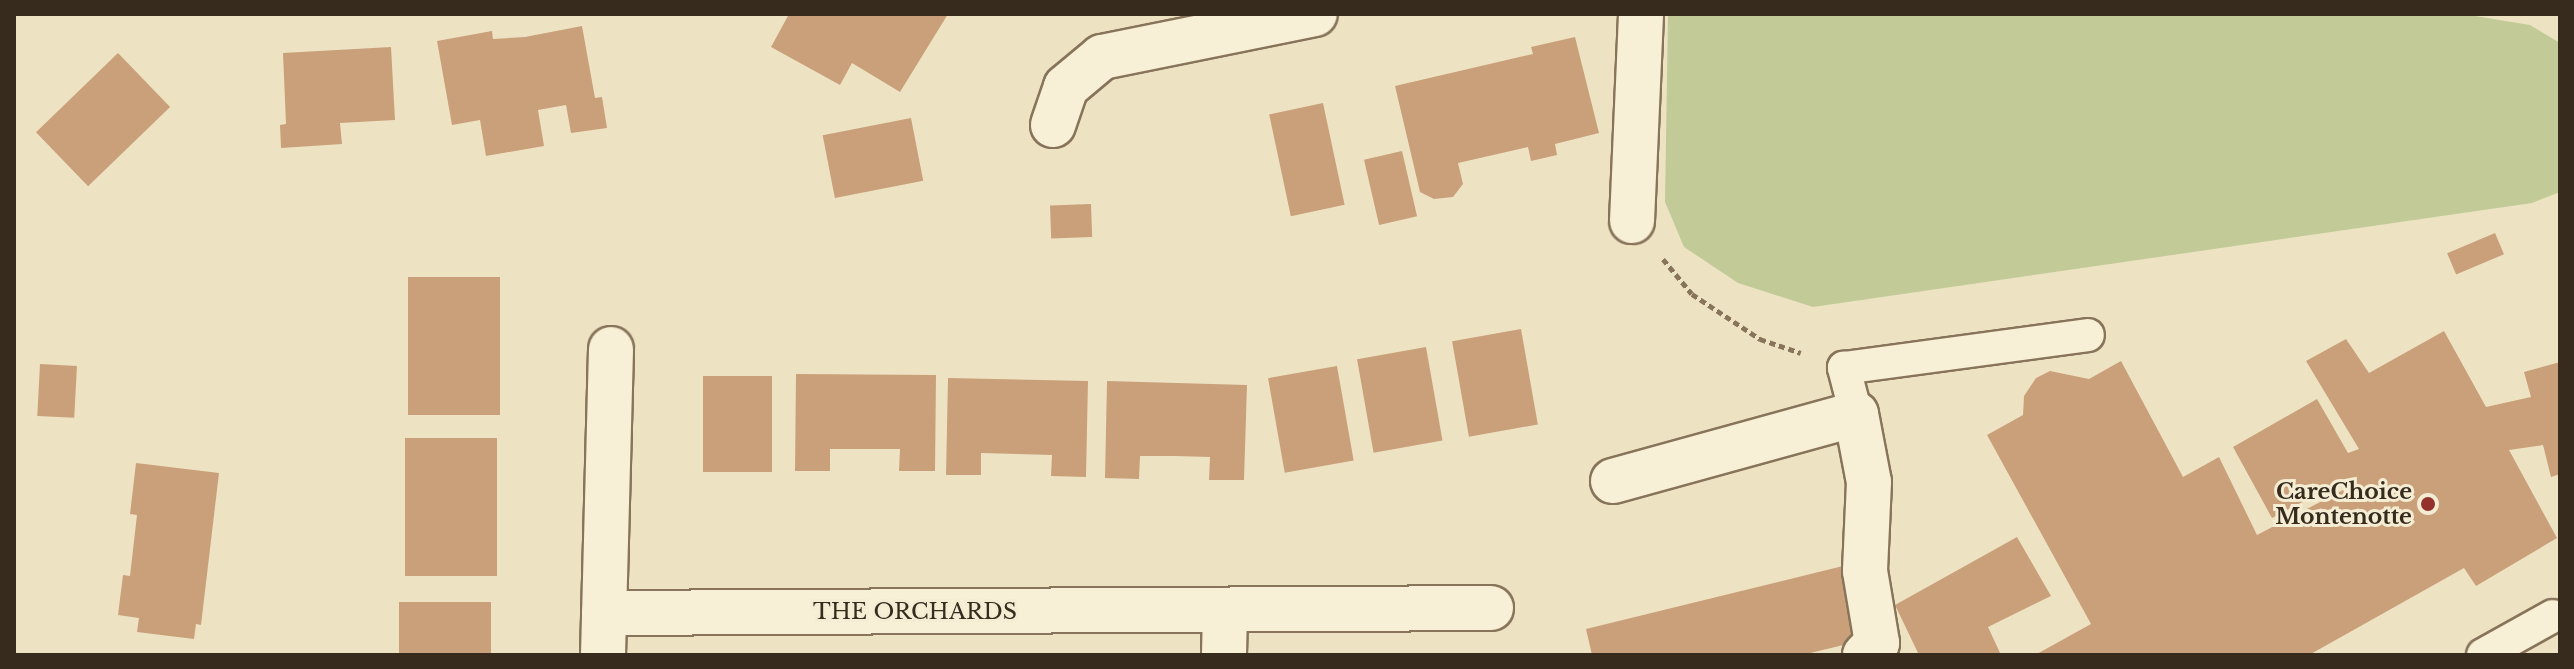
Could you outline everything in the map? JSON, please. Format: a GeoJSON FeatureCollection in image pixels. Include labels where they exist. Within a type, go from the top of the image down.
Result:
{"type":"FeatureCollection","features":[{"type":"Feature","properties":{"kind":"street"},"geometry":{"type":"LineString","coordinates":[[1053,125],[1066,87],[1102,57],[1315,14]]}},
{"type":"Feature","properties":{"kind":"street"},"geometry":{"type":"LineString","coordinates":[[1632,221],[1641,14]]}},
{"type":"Feature","properties":{"kind":"street","name":"THE ORCHARDS"},"geometry":{"type":"LineString","coordinates":[[611,349],[604,634],[1225,611],[1491,608]]}},
{"type":"Feature","properties":{"kind":"street"},"geometry":{"type":"LineString","coordinates":[[1613,481],[1856,414],[1869,482],[1865,571],[1877,643],[1865,655]]}},
{"type":"Feature","properties":{"kind":"street"},"geometry":{"type":"LineString","coordinates":[[1224,655],[1225,611]]}},
{"type":"Feature","properties":{"kind":"lane"},"geometry":{"type":"LineString","coordinates":[[1856,414],[1844,368],[2088,335]]}},
{"type":"Feature","properties":{"kind":"lane"},"geometry":{"type":"LineString","coordinates":[[2483,655],[2553,616]]}},
{"type":"Feature","properties":{"kind":"path"},"geometry":{"type":"LineString","coordinates":[[1632,221],[1692,294],[1760,339],[1844,368]]}},
{"type":"Feature","properties":{"kind":"green space"},"geometry":{"type":"Polygon","coordinates":[[[1668,14],[2463,14],[2530,25],[2560,43],[2560,192],[2532,203],[1813,307],[1738,283],[1684,247],[1665,202],[1668,14]]]}},
{"type":"Feature","properties":{"kind":"building"},"geometry":{"type":"Polygon","coordinates":[[[789,14],[948,14],[900,92],[852,63],[840,85],[771,47],[789,14]]]}},
{"type":"Feature","properties":{"kind":"building"},"geometry":{"type":"Polygon","coordinates":[[[582,26],[595,98],[602,97],[607,128],[571,133],[566,105],[538,110],[544,146],[486,156],[480,120],[452,125],[437,41],[492,31],[493,39],[525,37],[582,26]]]}},
{"type":"Feature","properties":{"kind":"building"},"geometry":{"type":"Polygon","coordinates":[[[1575,37],[1599,133],[1555,144],[1557,155],[1531,161],[1528,147],[1458,163],[1463,184],[1453,197],[1434,199],[1420,192],[1395,86],[1533,54],[1531,47],[1575,37]]]}},
{"type":"Feature","properties":{"kind":"building"},"geometry":{"type":"Polygon","coordinates":[[[391,47],[395,120],[340,123],[342,144],[281,148],[280,125],[286,124],[283,53],[391,47]]]}},
{"type":"Feature","properties":{"kind":"building"},"geometry":{"type":"Polygon","coordinates":[[[118,53],[170,107],[88,186],[36,132],[118,53]]]}},
{"type":"Feature","properties":{"kind":"building"},"geometry":{"type":"Polygon","coordinates":[[[1323,103],[1345,205],[1291,216],[1269,114],[1323,103]]]}},
{"type":"Feature","properties":{"kind":"building"},"geometry":{"type":"Polygon","coordinates":[[[911,118],[923,181],[835,198],[823,135],[911,118]]]}},
{"type":"Feature","properties":{"kind":"building"},"geometry":{"type":"Polygon","coordinates":[[[1402,151],[1417,216],[1379,225],[1364,160],[1402,151]]]}},
{"type":"Feature","properties":{"kind":"building"},"geometry":{"type":"Polygon","coordinates":[[[1091,204],[1092,237],[1051,238],[1050,205],[1091,204]]]}},
{"type":"Feature","properties":{"kind":"building"},"geometry":{"type":"Polygon","coordinates":[[[2495,233],[2504,254],[2456,274],[2447,253],[2495,233]]]}},
{"type":"Feature","properties":{"kind":"building"},"geometry":{"type":"Polygon","coordinates":[[[408,277],[500,277],[500,415],[408,415],[408,277]]]}},
{"type":"Feature","properties":{"kind":"building"},"geometry":{"type":"Polygon","coordinates":[[[1521,329],[1538,425],[1469,437],[1452,341],[1521,329]]]}},
{"type":"Feature","properties":{"kind":"building","name":"CareChoice Montenotte"},"geometry":{"type":"Polygon","coordinates":[[[2444,331],[2486,407],[2531,397],[2524,372],[2560,362],[2560,474],[2551,477],[2543,445],[2509,450],[2557,538],[2476,586],[2464,568],[2309,655],[2035,655],[2091,624],[1987,435],[2023,415],[2024,396],[2036,378],[2050,371],[2089,379],[2121,361],[2183,477],[2219,457],[2257,535],[2345,489],[2342,481],[2272,518],[2233,447],[2317,399],[2348,453],[2359,449],[2306,361],[2346,339],[2369,373],[2444,331]]]}},
{"type":"Feature","properties":{"kind":"building"},"geometry":{"type":"Polygon","coordinates":[[[1426,347],[1442,441],[1374,453],[1357,359],[1426,347]]]}},
{"type":"Feature","properties":{"kind":"building"},"geometry":{"type":"Polygon","coordinates":[[[40,364],[77,366],[74,418],[37,416],[40,364]]]}},
{"type":"Feature","properties":{"kind":"building"},"geometry":{"type":"Polygon","coordinates":[[[1337,366],[1354,461],[1285,473],[1268,378],[1337,366]]]}},
{"type":"Feature","properties":{"kind":"building"},"geometry":{"type":"Polygon","coordinates":[[[796,374],[936,375],[935,471],[899,471],[900,449],[830,449],[830,471],[795,471],[796,374]]]}},
{"type":"Feature","properties":{"kind":"building"},"geometry":{"type":"Polygon","coordinates":[[[703,376],[772,376],[772,472],[703,472],[703,376]]]}},
{"type":"Feature","properties":{"kind":"building"},"geometry":{"type":"Polygon","coordinates":[[[948,378],[1088,381],[1086,477],[1051,476],[1052,455],[981,453],[981,475],[946,475],[948,378]]]}},
{"type":"Feature","properties":{"kind":"building"},"geometry":{"type":"Polygon","coordinates":[[[1107,381],[1247,385],[1244,480],[1209,480],[1210,457],[1175,456],[1140,456],[1139,479],[1105,478],[1107,381]]]}},
{"type":"Feature","properties":{"kind":"building"},"geometry":{"type":"Polygon","coordinates":[[[405,438],[497,438],[497,576],[405,576],[405,438]]]}},
{"type":"Feature","properties":{"kind":"building"},"geometry":{"type":"Polygon","coordinates":[[[136,463],[219,473],[201,625],[196,624],[194,639],[137,632],[139,618],[118,615],[123,575],[130,576],[137,515],[130,514],[136,463]]]}},
{"type":"Feature","properties":{"kind":"building"},"geometry":{"type":"Polygon","coordinates":[[[2017,537],[2051,596],[1988,627],[2001,655],[1919,655],[1895,605],[2017,537]]]}},
{"type":"Feature","properties":{"kind":"building"},"geometry":{"type":"Polygon","coordinates":[[[1843,566],[1860,641],[1802,655],[1592,655],[1586,629],[1843,566]]]}},
{"type":"Feature","properties":{"kind":"building"},"geometry":{"type":"Polygon","coordinates":[[[399,602],[491,602],[491,655],[399,655],[399,602]]]}},
{"type":"Feature","properties":{"kind":"place","name":"CareChoice Montenotte"},"geometry":{"type":"Point","coordinates":[2428,504]}}]}
